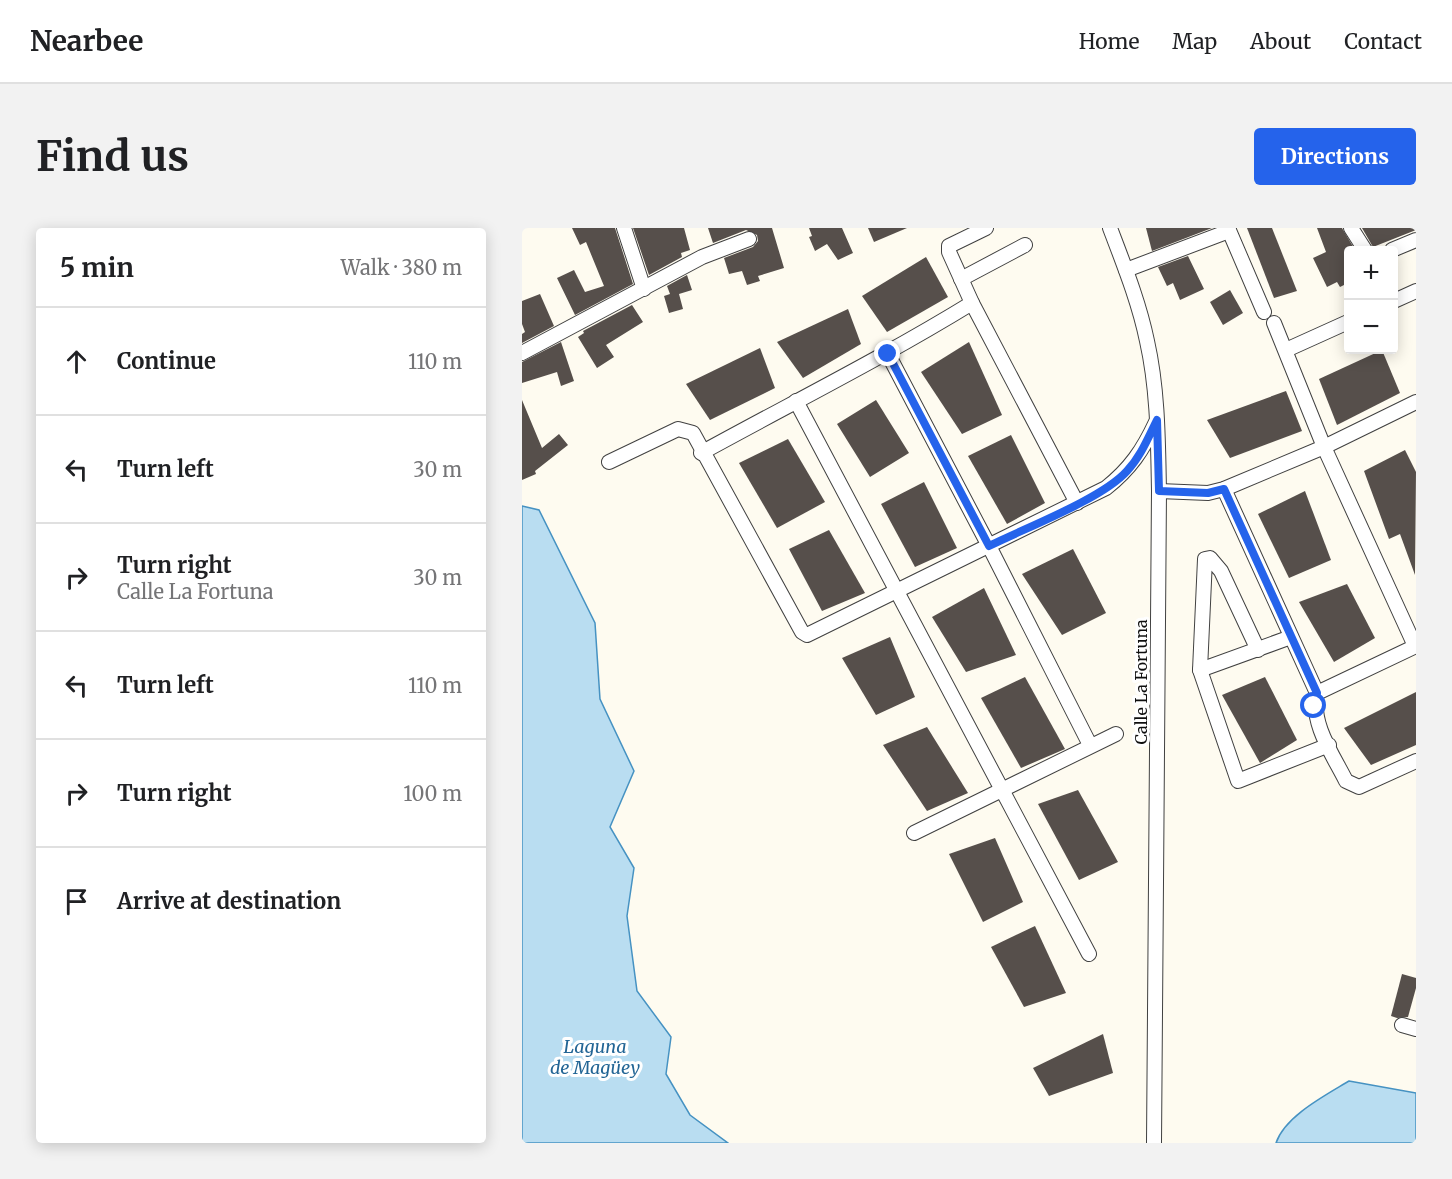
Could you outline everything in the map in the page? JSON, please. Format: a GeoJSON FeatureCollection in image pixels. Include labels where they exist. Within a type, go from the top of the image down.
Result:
{"type":"FeatureCollection","features":[{"type":"Feature","properties":{"kind":"street"},"geometry":{"type":"LineString","coordinates":[[624,228],[644,289]]}},
{"type":"Feature","properties":{"kind":"street"},"geometry":{"type":"LineString","coordinates":[[986,228],[950,246],[950,256],[972,303],[1077,503]]}},
{"type":"Feature","properties":{"kind":"street","name":"Calle La Fortuna"},"geometry":{"type":"LineString","coordinates":[[1110,228],[1126,270],[1147,341],[1157,420],[1159,491],[1154,1143]]}},
{"type":"Feature","properties":{"kind":"street"},"geometry":{"type":"LineString","coordinates":[[1351,228],[1362,246]]}},
{"type":"Feature","properties":{"kind":"street"},"geometry":{"type":"LineString","coordinates":[[1126,270],[1228,230],[1264,312]]}},
{"type":"Feature","properties":{"kind":"street"},"geometry":{"type":"LineString","coordinates":[[522,353],[702,257],[749,239]]}},
{"type":"Feature","properties":{"kind":"street"},"geometry":{"type":"LineString","coordinates":[[1398,248],[1416,240]]}},
{"type":"Feature","properties":{"kind":"street"},"geometry":{"type":"LineString","coordinates":[[961,279],[1025,245]]}},
{"type":"Feature","properties":{"kind":"street"},"geometry":{"type":"LineString","coordinates":[[1396,300],[1416,291]]}},
{"type":"Feature","properties":{"kind":"street"},"geometry":{"type":"LineString","coordinates":[[701,453],[796,400],[888,354],[972,303]]}},
{"type":"Feature","properties":{"kind":"street"},"geometry":{"type":"LineString","coordinates":[[1274,323],[1324,447],[1416,646],[1317,693]]}},
{"type":"Feature","properties":{"kind":"street"},"geometry":{"type":"LineString","coordinates":[[1286,350],[1344,324]]}},
{"type":"Feature","properties":{"kind":"street"},"geometry":{"type":"LineString","coordinates":[[888,354],[1090,745]]}},
{"type":"Feature","properties":{"kind":"street"},"geometry":{"type":"LineString","coordinates":[[796,400],[1089,954]]}},
{"type":"Feature","properties":{"kind":"street"},"geometry":{"type":"LineString","coordinates":[[1159,491],[1208,493],[1224,489],[1324,447],[1416,402]]}},
{"type":"Feature","properties":{"kind":"street"},"geometry":{"type":"LineString","coordinates":[[609,462],[678,429],[693,433],[701,453],[802,632],[807,635],[1107,489],[1126,472],[1141,453],[1157,420]]}},
{"type":"Feature","properties":{"kind":"street"},"geometry":{"type":"LineString","coordinates":[[1224,489],[1317,693],[1314,706],[1317,719],[1346,781],[1359,787],[1416,760]]}},
{"type":"Feature","properties":{"kind":"street"},"geometry":{"type":"LineString","coordinates":[[1258,650],[1221,571],[1214,561],[1210,558],[1205,559],[1200,670],[1238,781],[1329,745]]}},
{"type":"Feature","properties":{"kind":"street"},"geometry":{"type":"LineString","coordinates":[[1200,670],[1291,637]]}},
{"type":"Feature","properties":{"kind":"street"},"geometry":{"type":"LineString","coordinates":[[914,833],[1116,734]]}},
{"type":"Feature","properties":{"kind":"water","name":"Laguna de Magüey"},"geometry":{"type":"Polygon","coordinates":[[[522,506],[539,510],[595,623],[600,699],[634,771],[610,827],[634,868],[627,916],[637,991],[671,1037],[666,1074],[690,1115],[728,1143],[522,1143],[522,506]]]}},
{"type":"Feature","properties":{"kind":"water"},"geometry":{"type":"Polygon","coordinates":[[[1349,1081],[1416,1093],[1416,1143],[1276,1143],[1281,1133],[1297,1115],[1349,1081]]]}},
{"type":"Feature","properties":{"kind":"building"},"geometry":{"type":"Polygon","coordinates":[[[572,228],[615,228],[633,284],[575,315],[557,278],[574,270],[585,292],[604,286],[586,242],[580,245],[572,228]]]}},
{"type":"Feature","properties":{"kind":"building"},"geometry":{"type":"Polygon","coordinates":[[[633,228],[684,228],[690,250],[681,253],[682,257],[649,275],[633,228]]]}},
{"type":"Feature","properties":{"kind":"building"},"geometry":{"type":"Polygon","coordinates":[[[708,228],[772,228],[784,268],[758,276],[760,281],[747,285],[742,271],[729,274],[724,258],[753,247],[758,241],[757,235],[746,230],[713,243],[708,228]]]}},
{"type":"Feature","properties":{"kind":"building"},"geometry":{"type":"Polygon","coordinates":[[[809,228],[842,228],[853,253],[838,260],[827,244],[815,251],[809,237],[812,236],[809,228]]]}},
{"type":"Feature","properties":{"kind":"building"},"geometry":{"type":"Polygon","coordinates":[[[868,228],[907,228],[874,242],[868,228]]]}},
{"type":"Feature","properties":{"kind":"building"},"geometry":{"type":"Polygon","coordinates":[[[1146,228],[1212,228],[1152,251],[1146,228]]]}},
{"type":"Feature","properties":{"kind":"building"},"geometry":{"type":"Polygon","coordinates":[[[1247,228],[1272,228],[1297,291],[1274,298],[1247,228]]]}},
{"type":"Feature","properties":{"kind":"building"},"geometry":{"type":"Polygon","coordinates":[[[1317,228],[1342,228],[1353,246],[1344,246],[1344,285],[1340,287],[1337,282],[1327,287],[1313,258],[1326,252],[1317,228]]]}},
{"type":"Feature","properties":{"kind":"building"},"geometry":{"type":"Polygon","coordinates":[[[1362,228],[1416,228],[1416,230],[1372,246],[1362,228]]]}},
{"type":"Feature","properties":{"kind":"building"},"geometry":{"type":"Polygon","coordinates":[[[1188,256],[1204,289],[1180,300],[1173,283],[1167,286],[1158,267],[1188,256]]]}},
{"type":"Feature","properties":{"kind":"building"},"geometry":{"type":"Polygon","coordinates":[[[926,257],[948,297],[887,332],[862,296],[926,257]]]}},
{"type":"Feature","properties":{"kind":"building"},"geometry":{"type":"Polygon","coordinates":[[[687,275],[692,290],[679,294],[683,309],[669,313],[664,296],[670,294],[667,286],[687,275]]]}},
{"type":"Feature","properties":{"kind":"building"},"geometry":{"type":"Polygon","coordinates":[[[1230,290],[1243,313],[1223,325],[1210,302],[1230,290]]]}},
{"type":"Feature","properties":{"kind":"building"},"geometry":{"type":"Polygon","coordinates":[[[540,294],[554,326],[522,343],[522,334],[525,332],[522,324],[522,301],[540,294]]]}},
{"type":"Feature","properties":{"kind":"building"},"geometry":{"type":"Polygon","coordinates":[[[632,305],[643,322],[606,345],[614,357],[597,368],[578,337],[584,333],[583,331],[632,305]]]}},
{"type":"Feature","properties":{"kind":"building"},"geometry":{"type":"Polygon","coordinates":[[[848,309],[861,344],[803,378],[777,342],[848,309]]]}},
{"type":"Feature","properties":{"kind":"building"},"geometry":{"type":"Polygon","coordinates":[[[561,342],[574,381],[561,386],[557,372],[522,383],[522,362],[561,342]]]}},
{"type":"Feature","properties":{"kind":"building"},"geometry":{"type":"Polygon","coordinates":[[[969,342],[1002,415],[962,434],[921,372],[969,342]]]}},
{"type":"Feature","properties":{"kind":"building"},"geometry":{"type":"Polygon","coordinates":[[[760,348],[775,388],[710,420],[686,384],[760,348]]]}},
{"type":"Feature","properties":{"kind":"building"},"geometry":{"type":"Polygon","coordinates":[[[1373,354],[1384,354],[1400,393],[1337,425],[1319,379],[1373,354]]]}},
{"type":"Feature","properties":{"kind":"building"},"geometry":{"type":"Polygon","coordinates":[[[1286,391],[1302,431],[1230,458],[1207,420],[1286,391]]]}},
{"type":"Feature","properties":{"kind":"building"},"geometry":{"type":"Polygon","coordinates":[[[522,400],[542,448],[559,434],[568,445],[535,471],[536,474],[522,480],[522,400]]]}},
{"type":"Feature","properties":{"kind":"building"},"geometry":{"type":"Polygon","coordinates":[[[876,400],[909,453],[870,477],[837,424],[876,400]]]}},
{"type":"Feature","properties":{"kind":"building"},"geometry":{"type":"Polygon","coordinates":[[[1011,435],[1045,503],[1007,524],[968,456],[1011,435]]]}},
{"type":"Feature","properties":{"kind":"building"},"geometry":{"type":"Polygon","coordinates":[[[788,439],[825,502],[777,528],[739,463],[788,439]]]}},
{"type":"Feature","properties":{"kind":"building"},"geometry":{"type":"Polygon","coordinates":[[[1405,450],[1416,472],[1415,575],[1400,534],[1389,539],[1364,471],[1405,450]]]}},
{"type":"Feature","properties":{"kind":"building"},"geometry":{"type":"Polygon","coordinates":[[[924,482],[957,548],[915,567],[881,504],[924,482]]]}},
{"type":"Feature","properties":{"kind":"building"},"geometry":{"type":"Polygon","coordinates":[[[1305,491],[1331,560],[1289,578],[1258,514],[1305,491]]]}},
{"type":"Feature","properties":{"kind":"building"},"geometry":{"type":"Polygon","coordinates":[[[829,530],[865,593],[822,611],[789,549],[829,530]]]}},
{"type":"Feature","properties":{"kind":"building"},"geometry":{"type":"Polygon","coordinates":[[[1073,549],[1106,613],[1062,635],[1022,574],[1073,549]]]}},
{"type":"Feature","properties":{"kind":"building"},"geometry":{"type":"Polygon","coordinates":[[[1347,584],[1375,638],[1334,662],[1299,602],[1347,584]]]}},
{"type":"Feature","properties":{"kind":"building"},"geometry":{"type":"Polygon","coordinates":[[[984,588],[1016,655],[966,672],[932,617],[984,588]]]}},
{"type":"Feature","properties":{"kind":"building"},"geometry":{"type":"Polygon","coordinates":[[[890,637],[915,697],[876,715],[842,658],[890,637]]]}},
{"type":"Feature","properties":{"kind":"building"},"geometry":{"type":"Polygon","coordinates":[[[1025,677],[1065,749],[1021,768],[981,698],[1025,677]]]}},
{"type":"Feature","properties":{"kind":"building"},"geometry":{"type":"Polygon","coordinates":[[[1265,677],[1297,740],[1260,763],[1222,695],[1265,677]]]}},
{"type":"Feature","properties":{"kind":"building"},"geometry":{"type":"Polygon","coordinates":[[[1416,692],[1416,745],[1371,765],[1344,728],[1416,692]]]}},
{"type":"Feature","properties":{"kind":"building"},"geometry":{"type":"Polygon","coordinates":[[[927,727],[968,793],[927,811],[883,745],[927,727]]]}},
{"type":"Feature","properties":{"kind":"building"},"geometry":{"type":"Polygon","coordinates":[[[1078,790],[1118,862],[1079,880],[1038,804],[1078,790]]]}},
{"type":"Feature","properties":{"kind":"building"},"geometry":{"type":"Polygon","coordinates":[[[995,838],[1023,902],[983,922],[949,854],[995,838]]]}},
{"type":"Feature","properties":{"kind":"building"},"geometry":{"type":"Polygon","coordinates":[[[1035,926],[1066,993],[1024,1007],[991,947],[1035,926]]]}},
{"type":"Feature","properties":{"kind":"building"},"geometry":{"type":"Polygon","coordinates":[[[1402,974],[1416,978],[1416,988],[1408,1017],[1397,1018],[1391,1016],[1402,974]]]}},
{"type":"Feature","properties":{"kind":"building"},"geometry":{"type":"Polygon","coordinates":[[[1103,1034],[1113,1073],[1049,1096],[1033,1068],[1103,1034]]]}},
{"type":"Feature","properties":{"kind":"route"},"geometry":{"type":"LineString","coordinates":[[888,354],[989,546],[1107,489],[1126,472],[1141,453],[1157,420],[1159,491],[1208,493],[1224,489],[1317,693],[1314,706]]}}]}
